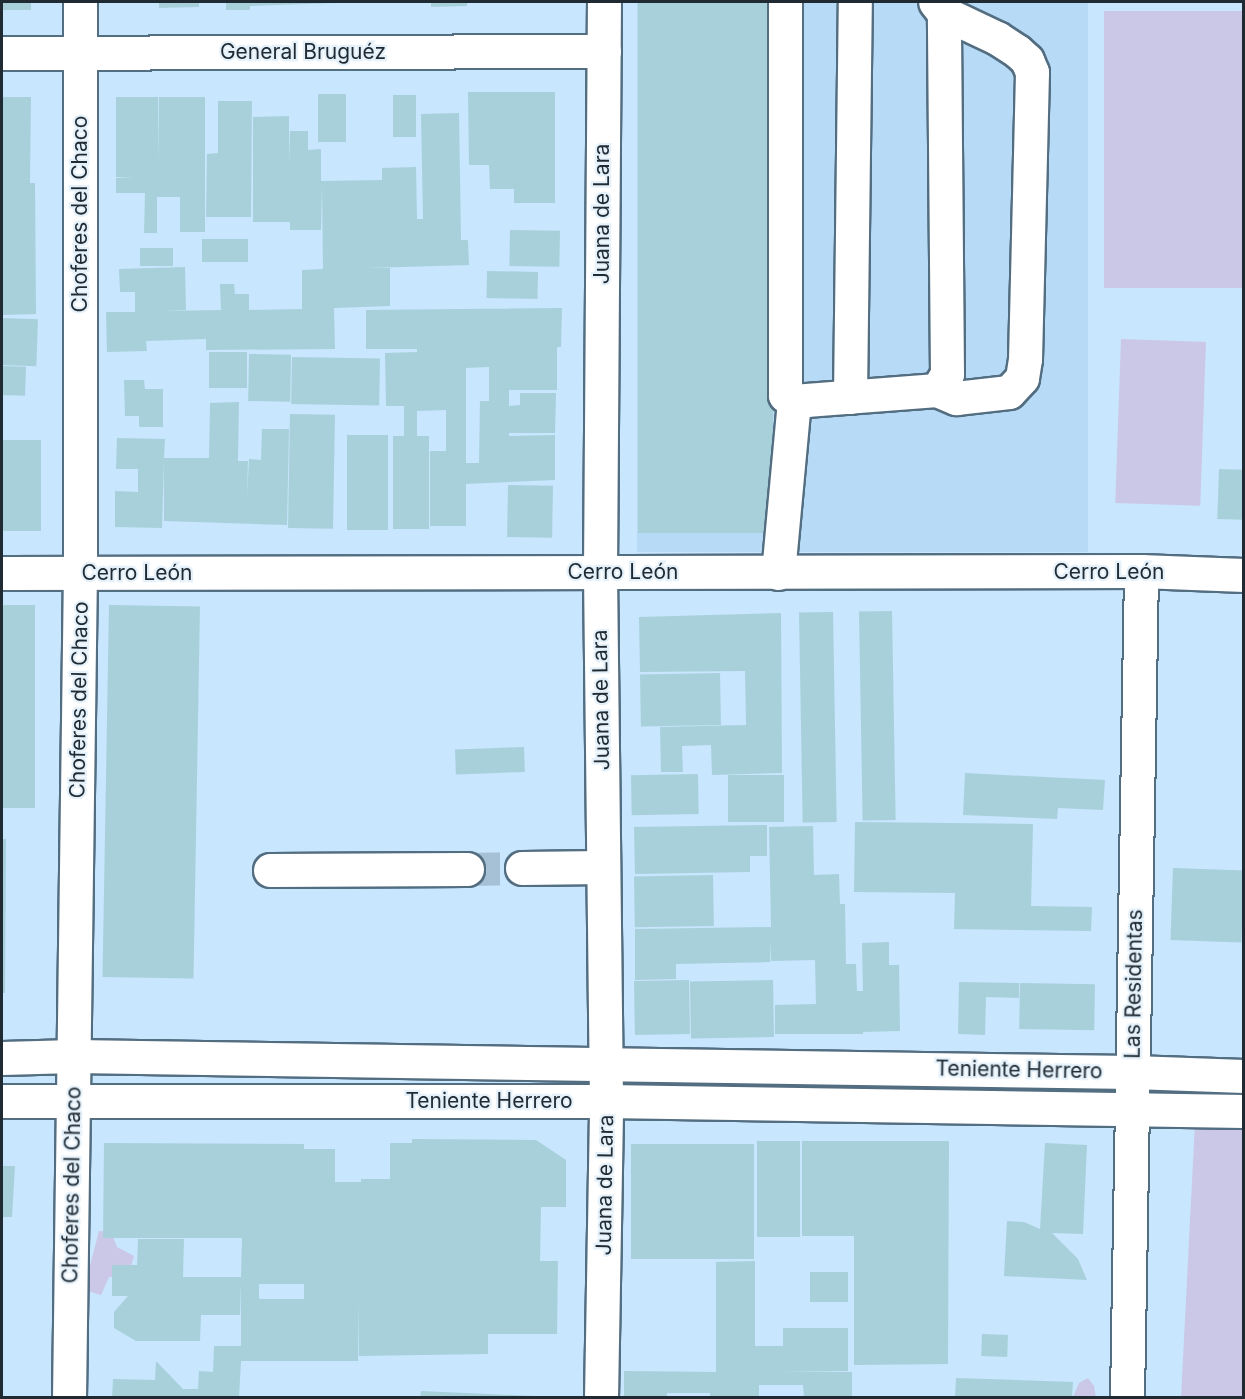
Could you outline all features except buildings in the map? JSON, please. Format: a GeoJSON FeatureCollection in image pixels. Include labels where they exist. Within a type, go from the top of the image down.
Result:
{"type":"FeatureCollection","features":[{"type":"Feature","properties":{"kind":"street","name":"Choferes del Chaco"},"geometry":{"type":"LineString","coordinates":[[69,1398],[80,573],[80,2]]}},
{"type":"Feature","properties":{"kind":"street","name":"Juana de Lara"},"geometry":{"type":"LineString","coordinates":[[601,1398],[606,1101],[600,572],[604,2]]}},
{"type":"Feature","properties":{"kind":"street"},"geometry":{"type":"LineString","coordinates":[[785,2],[785,395],[797,404]]}},
{"type":"Feature","properties":{"kind":"street"},"geometry":{"type":"LineString","coordinates":[[850,397],[855,2]]}},
{"type":"Feature","properties":{"kind":"street"},"geometry":{"type":"LineString","coordinates":[[778,573],[793,411],[797,404],[806,400],[937,390],[956,398],[1009,392],[1022,378],[1025,359],[1032,72],[1027,60],[1017,51],[939,7],[947,374],[937,390]]}},
{"type":"Feature","properties":{"kind":"street","name":"General Bruguéz"},"geometry":{"type":"LineString","coordinates":[[2,53],[604,51]]}},
{"type":"Feature","properties":{"kind":"street","name":"Cerro León"},"geometry":{"type":"LineString","coordinates":[[2,573],[1141,571],[1244,575]]}},
{"type":"Feature","properties":{"kind":"street","name":"Las Residentas"},"geometry":{"type":"LineString","coordinates":[[1127,1398],[1141,571]]}},
{"type":"Feature","properties":{"kind":"street"},"geometry":{"type":"LineString","coordinates":[[522,868],[603,867]]}},
{"type":"Feature","properties":{"kind":"street"},"geometry":{"type":"LineString","coordinates":[[270,870],[467,868]]}},
{"type":"Feature","properties":{"kind":"street","name":"Teniente Herrero"},"geometry":{"type":"LineString","coordinates":[[2,1058],[74,1056],[1133,1072],[1244,1076]]}},
{"type":"Feature","properties":{"kind":"street"},"geometry":{"type":"LineString","coordinates":[[325,1101],[326,1060]]}},
{"type":"Feature","properties":{"kind":"street"},"geometry":{"type":"LineString","coordinates":[[866,1069],[870,1104]]}},
{"type":"Feature","properties":{"kind":"street","name":"Teniente Herrero"},"geometry":{"type":"LineString","coordinates":[[2,1101],[606,1101],[1132,1107],[1244,1111]]}},
{"type":"Feature","properties":{"kind":"shaded area"},"geometry":{"type":"Polygon","coordinates":[[[637,2],[1088,2],[1088,552],[637,552],[637,2]]]}},
{"type":"Feature","properties":{"kind":"shaded area"},"geometry":{"type":"Polygon","coordinates":[[[1104,11],[1243,11],[1243,288],[1104,288],[1104,11]]]}},
{"type":"Feature","properties":{"kind":"shaded area"},"geometry":{"type":"Polygon","coordinates":[[[1121,339],[1206,342],[1200,506],[1115,503],[1121,339]]]}},
{"type":"Feature","properties":{"kind":"shaded area"},"geometry":{"type":"Polygon","coordinates":[[[1195,1123],[1243,1126],[1243,1397],[1181,1398],[1195,1123]]]}},
{"type":"Feature","properties":{"kind":"shaded area"},"geometry":{"type":"Polygon","coordinates":[[[99,1231],[111,1232],[117,1247],[134,1256],[130,1269],[120,1277],[109,1277],[101,1295],[88,1291],[87,1277],[99,1231]]]}},
{"type":"Feature","properties":{"kind":"shaded area"},"geometry":{"type":"Polygon","coordinates":[[[1088,1378],[1094,1386],[1096,1397],[1073,1397],[1079,1383],[1088,1378]]]}},
{"type":"Feature","properties":{"kind":"tunnel"},"geometry":{"type":"LineString","coordinates":[[467,869],[522,868]]}}]}
